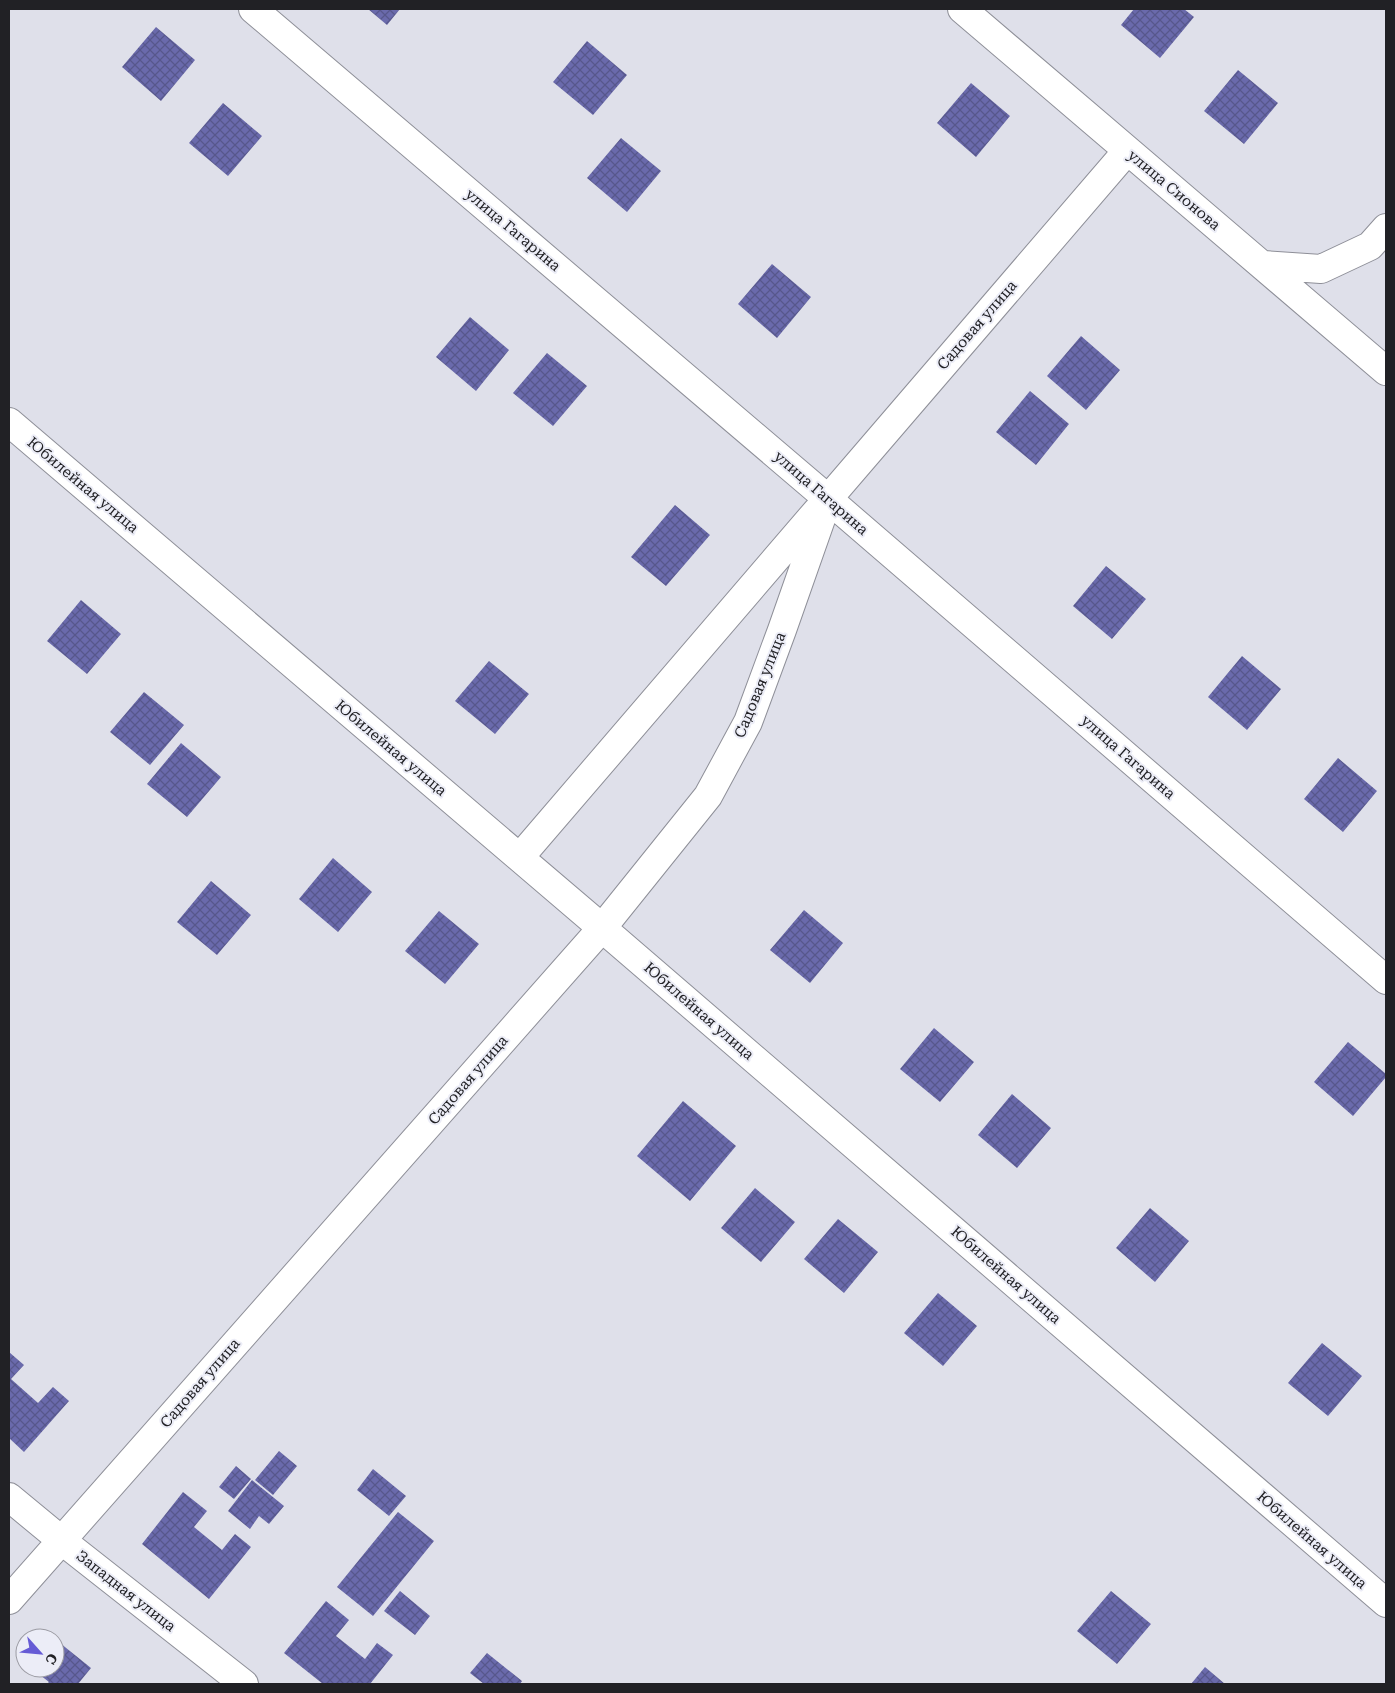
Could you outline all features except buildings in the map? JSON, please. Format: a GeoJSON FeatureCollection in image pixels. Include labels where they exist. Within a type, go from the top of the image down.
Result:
{"type":"FeatureCollection","features":[{"type":"Feature","properties":{"kind":"street","name":"улица Гагарина"},"geometry":{"type":"LineString","coordinates":[[253,9],[828,499],[1386,980]]}},
{"type":"Feature","properties":{"kind":"street","name":"улица Сионова"},"geometry":{"type":"LineString","coordinates":[[962,9],[1386,371]]}},
{"type":"Feature","properties":{"kind":"street","name":"Садовая улица"},"geometry":{"type":"LineString","coordinates":[[520,857],[1127,151]]}},
{"type":"Feature","properties":{"kind":"street"},"geometry":{"type":"LineString","coordinates":[[1263,265],[1321,268],[1370,246],[1386,228]]}},
{"type":"Feature","properties":{"kind":"street","name":"Юбилейная улица"},"geometry":{"type":"LineString","coordinates":[[9,422],[520,857],[1386,1603]]}},
{"type":"Feature","properties":{"kind":"street","name":"Садовая улица"},"geometry":{"type":"LineString","coordinates":[[9,1600],[602,928],[708,796],[748,722],[828,499]]}},
{"type":"Feature","properties":{"kind":"street","name":"Западная улица"},"geometry":{"type":"LineString","coordinates":[[9,1497],[244,1684]]}}]}
